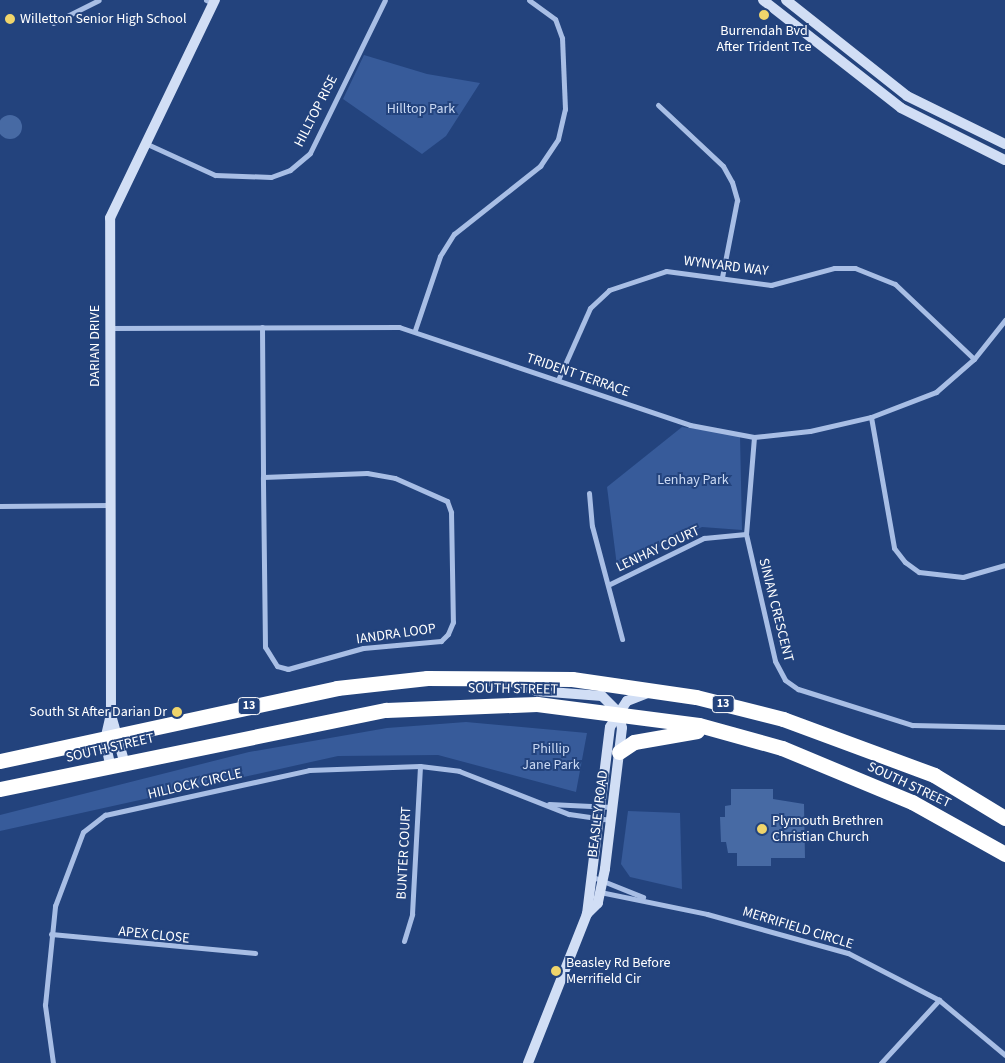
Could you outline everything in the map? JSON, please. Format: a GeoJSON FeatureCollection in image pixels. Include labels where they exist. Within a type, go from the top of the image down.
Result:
{"type":"FeatureCollection","features":[{"type":"Feature","properties":{"kind":"highway","name":"SOUTH STREET"},"geometry":{"type":"LineString","coordinates":[[0,761],[338,688],[427,678],[502,677],[657,690],[782,719],[862,746],[934,775],[1005,818]]}},
{"type":"Feature","properties":{"kind":"highway","name":"SOUTH STREET"},"geometry":{"type":"LineString","coordinates":[[0,788],[117,762],[386,710],[537,704],[618,712],[716,730],[782,748],[912,802],[1005,854]]}},
{"type":"Feature","properties":{"kind":"highway"},"geometry":{"type":"LineString","coordinates":[[619,752],[657,736],[716,730]]}},
{"type":"Feature","properties":{"kind":"main road"},"geometry":{"type":"LineString","coordinates":[[762,0],[901,108],[1005,160]]}},
{"type":"Feature","properties":{"kind":"main road"},"geometry":{"type":"LineString","coordinates":[[786,0],[907,96],[1005,144]]}},
{"type":"Feature","properties":{"kind":"main road","name":"DARIAN DRIVE"},"geometry":{"type":"LineString","coordinates":[[117,762],[112,738],[111,716],[110,218],[211,1]]}},
{"type":"Feature","properties":{"kind":"main road"},"geometry":{"type":"LineString","coordinates":[[502,677],[537,691],[602,696],[618,712],[627,701],[657,690]]}},
{"type":"Feature","properties":{"kind":"main road","name":"BEASLEY ROAD"},"geometry":{"type":"LineString","coordinates":[[528,1063],[596,891],[611,820],[619,752],[618,712]]}},
{"type":"Feature","properties":{"kind":"main road","name":"BEASLEY ROAD"},"geometry":{"type":"LineString","coordinates":[[598,878],[601,806],[610,727],[618,712]]}},
{"type":"Feature","properties":{"kind":"main road","name":"DARIAN DRIVE"},"geometry":{"type":"LineString","coordinates":[[111,716],[112,738],[117,762]]}},
{"type":"Feature","properties":{"kind":"street"},"geometry":{"type":"LineString","coordinates":[[53,23],[99,0]]}},
{"type":"Feature","properties":{"kind":"street","name":"HILLTOP RISE"},"geometry":{"type":"LineString","coordinates":[[144,143],[215,175],[271,177],[290,170],[310,153],[385,0]]}},
{"type":"Feature","properties":{"kind":"street"},"geometry":{"type":"LineString","coordinates":[[415,330],[440,256],[454,234],[540,166],[558,139],[565,110],[562,38],[555,19],[529,0]]}},
{"type":"Feature","properties":{"kind":"street"},"geometry":{"type":"LineString","coordinates":[[658,105],[723,166],[732,182],[737,200],[722,277]]}},
{"type":"Feature","properties":{"kind":"street","name":"WYNYARD WAY"},"geometry":{"type":"LineString","coordinates":[[558,380],[576,332],[590,308],[609,290],[666,271],[771,285],[834,268],[855,268],[894,284],[974,359]]}},
{"type":"Feature","properties":{"kind":"street","name":"TRIDENT TERRACE"},"geometry":{"type":"LineString","coordinates":[[109,328],[382,325],[415,330],[690,425],[754,437],[871,417],[936,392],[974,359],[1005,320]]}},
{"type":"Feature","properties":{"kind":"street","name":"IANDRA LOOP"},"geometry":{"type":"LineString","coordinates":[[262,326],[265,647],[277,666],[288,669],[363,648],[441,641],[448,634],[453,622],[451,512],[446,501],[395,478],[367,473],[264,477]]}},
{"type":"Feature","properties":{"kind":"street"},"geometry":{"type":"LineString","coordinates":[[871,417],[894,548],[905,562],[919,572],[963,577],[1005,566]]}},
{"type":"Feature","properties":{"kind":"street","name":"SINIAN CRESCENT"},"geometry":{"type":"LineString","coordinates":[[754,437],[746,534],[775,661],[789,684],[912,724],[1005,727]]}},
{"type":"Feature","properties":{"kind":"street","name":"LENHAY COURT"},"geometry":{"type":"LineString","coordinates":[[589,493],[592,526],[610,584],[622,639]]}},
{"type":"Feature","properties":{"kind":"street"},"geometry":{"type":"LineString","coordinates":[[0,506],[111,505]]}},
{"type":"Feature","properties":{"kind":"street","name":"LENHAY COURT"},"geometry":{"type":"LineString","coordinates":[[610,584],[704,538],[746,534]]}},
{"type":"Feature","properties":{"kind":"street","name":"HILLOCK CIRCLE"},"geometry":{"type":"LineString","coordinates":[[53,1063],[45,1005],[55,906],[83,832],[105,815],[309,770],[420,766],[459,771],[549,804],[569,814],[611,820]]}},
{"type":"Feature","properties":{"kind":"street","name":"BUNTER COURT"},"geometry":{"type":"LineString","coordinates":[[404,941],[412,914],[420,766]]}},
{"type":"Feature","properties":{"kind":"street","name":"HILLOCK CIRCLE"},"geometry":{"type":"LineString","coordinates":[[549,804],[612,807]]}},
{"type":"Feature","properties":{"kind":"street","name":"MERRIFIELD CIRCLE"},"geometry":{"type":"LineString","coordinates":[[598,878],[646,899]]}},
{"type":"Feature","properties":{"kind":"street","name":"MERRIFIELD CIRCLE"},"geometry":{"type":"LineString","coordinates":[[596,891],[646,899],[848,952],[938,1000],[1005,1055]]}},
{"type":"Feature","properties":{"kind":"street","name":"APEX CLOSE"},"geometry":{"type":"LineString","coordinates":[[51,934],[255,954]]}},
{"type":"Feature","properties":{"kind":"street"},"geometry":{"type":"LineString","coordinates":[[881,1063],[938,1000]]}},
{"type":"Feature","properties":{"kind":"green space","name":"Hilltop Park"},"geometry":{"type":"Polygon","coordinates":[[[364,55],[427,74],[480,83],[446,136],[422,154],[343,99],[364,55]]]}},
{"type":"Feature","properties":{"kind":"green space","name":"Lenhay Park"},"geometry":{"type":"Polygon","coordinates":[[[682,427],[740,435],[742,530],[702,527],[617,566],[607,487],[682,427]]]}},
{"type":"Feature","properties":{"kind":"green space","name":"Phillip Jane Park"},"geometry":{"type":"Polygon","coordinates":[[[466,722],[587,733],[576,792],[438,755],[338,756],[0,831],[0,815],[249,752],[387,728],[466,722]]]}},
{"type":"Feature","properties":{"kind":"green space"},"geometry":{"type":"Polygon","coordinates":[[[628,811],[680,813],[682,889],[630,877],[621,864],[628,811]]]}},
{"type":"Feature","properties":{"kind":"building"},"geometry":{"type":"Polygon","coordinates":[[[10,115],[19,118],[22,127],[19,136],[10,139],[1,136],[-2,127],[1,118],[10,115]]]}},
{"type":"Feature","properties":{"kind":"building","name":"Plymouth Brethren Christian Church"},"geometry":{"type":"Polygon","coordinates":[[[731,789],[773,789],[773,799],[804,804],[805,858],[771,858],[771,866],[737,866],[737,853],[728,853],[726,842],[721,842],[720,817],[725,817],[725,806],[731,805],[731,789]]]}},
{"type":"Feature","properties":{"kind":"place","name":"Burrendah Bvd After Trident Tce"},"geometry":{"type":"Point","coordinates":[764,15]}},
{"type":"Feature","properties":{"kind":"place","name":"Willetton Senior High School"},"geometry":{"type":"Point","coordinates":[10,19]}},
{"type":"Feature","properties":{"kind":"place","name":"South St After Darian Dr"},"geometry":{"type":"Point","coordinates":[177,712]}},
{"type":"Feature","properties":{"kind":"place","name":"Plymouth Brethren Christian Church"},"geometry":{"type":"Point","coordinates":[762,829]}},
{"type":"Feature","properties":{"kind":"place","name":"Beasley Rd Before Merrifield Cir"},"geometry":{"type":"Point","coordinates":[556,971]}}]}
